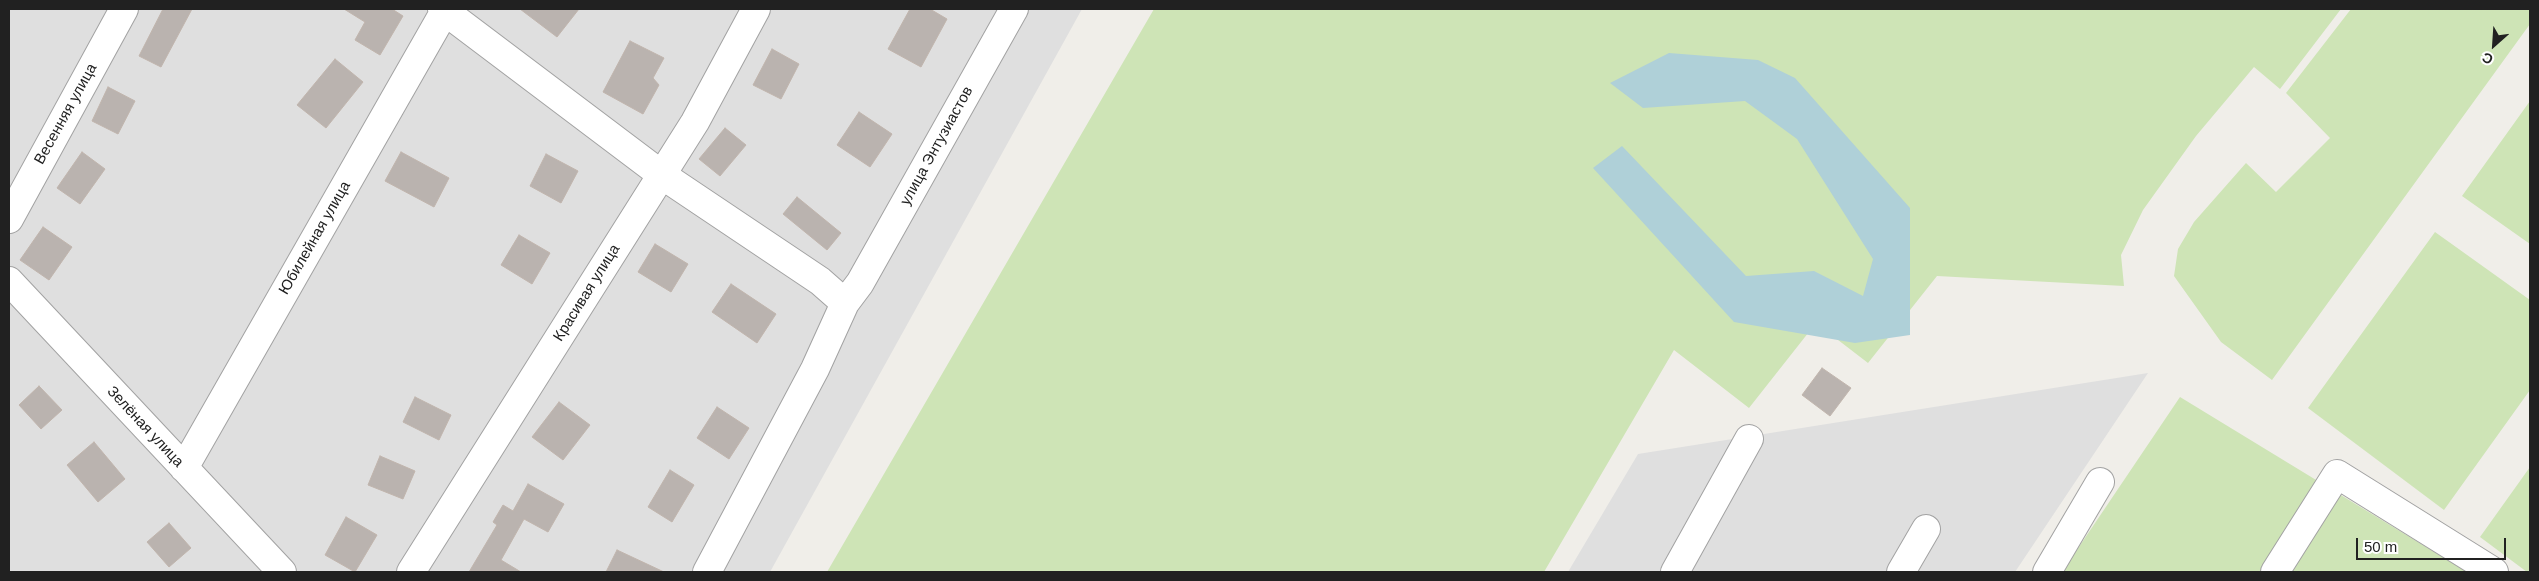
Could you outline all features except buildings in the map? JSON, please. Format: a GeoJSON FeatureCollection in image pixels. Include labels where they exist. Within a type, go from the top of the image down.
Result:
{"type":"FeatureCollection","features":[{"type":"Feature","properties":{"kind":"street","name":"Весенняя улица"},"geometry":{"type":"LineString","coordinates":[[9,219],[124,9]]}},
{"type":"Feature","properties":{"kind":"street"},"geometry":{"type":"LineString","coordinates":[[444,9],[662,175],[820,281],[852,293]]}},
{"type":"Feature","properties":{"kind":"street","name":"Юбилейная улица"},"geometry":{"type":"LineString","coordinates":[[184,468],[444,9]]}},
{"type":"Feature","properties":{"kind":"street","name":"Красивая улица"},"geometry":{"type":"LineString","coordinates":[[411,572],[695,122],[756,9]]}},
{"type":"Feature","properties":{"kind":"street","name":"улица Энтузиастов"},"geometry":{"type":"LineString","coordinates":[[707,572],[815,369],[852,293],[1014,9]]}},
{"type":"Feature","properties":{"kind":"street","name":"Зелёная улица"},"geometry":{"type":"LineString","coordinates":[[9,281],[282,572]]}},
{"type":"Feature","properties":{"kind":"street"},"geometry":{"type":"LineString","coordinates":[[1674,572],[1749,439]]}},
{"type":"Feature","properties":{"kind":"street"},"geometry":{"type":"LineString","coordinates":[[2275,572],[2338,474],[2494,572]]}},
{"type":"Feature","properties":{"kind":"street"},"geometry":{"type":"LineString","coordinates":[[2047,572],[2100,482]]}},
{"type":"Feature","properties":{"kind":"street"},"geometry":{"type":"LineString","coordinates":[[1901,572],[1926,530]]}},
{"type":"Feature","properties":{"kind":"shaded area"},"geometry":{"type":"Polygon","coordinates":[[[9,9],[1082,9],[770,572],[9,572],[9,9]]]}},
{"type":"Feature","properties":{"kind":"shaded area"},"geometry":{"type":"Polygon","coordinates":[[[2148,373],[2015,572],[1568,572],[1638,454],[2148,373]]]}},
{"type":"Feature","properties":{"kind":"green space"},"geometry":{"type":"Polygon","coordinates":[[[1154,9],[2341,9],[2280,89],[2254,67],[2196,136],[2143,210],[2121,255],[2124,286],[1937,276],[1868,363],[1816,323],[1749,408],[1674,350],[1544,572],[827,572],[1154,9]]]}},
{"type":"Feature","properties":{"kind":"green space"},"geometry":{"type":"Polygon","coordinates":[[[2351,9],[2530,9],[2530,24],[2272,380],[2221,342],[2174,276],[2178,249],[2194,222],[2246,163],[2276,192],[2330,138],[2286,93],[2351,9]]]}},
{"type":"Feature","properties":{"kind":"green space"},"geometry":{"type":"Polygon","coordinates":[[[2530,101],[2530,244],[2462,196],[2530,101]]]}},
{"type":"Feature","properties":{"kind":"green space"},"geometry":{"type":"Polygon","coordinates":[[[2435,232],[2530,300],[2530,390],[2444,510],[2308,408],[2435,232]]]}},
{"type":"Feature","properties":{"kind":"green space"},"geometry":{"type":"Polygon","coordinates":[[[2180,397],[2467,572],[2062,572],[2180,397]]]}},
{"type":"Feature","properties":{"kind":"green space"},"geometry":{"type":"Polygon","coordinates":[[[2530,467],[2530,572],[2527,572],[2480,537],[2530,467]]]}},
{"type":"Feature","properties":{"kind":"water"},"geometry":{"type":"Polygon","coordinates":[[[1669,53],[1758,60],[1795,78],[1910,208],[1910,335],[1855,343],[1734,322],[1593,168],[1622,146],[1746,276],[1814,271],[1863,296],[1873,259],[1797,139],[1745,101],[1643,108],[1610,83],[1669,53]]]}}]}
